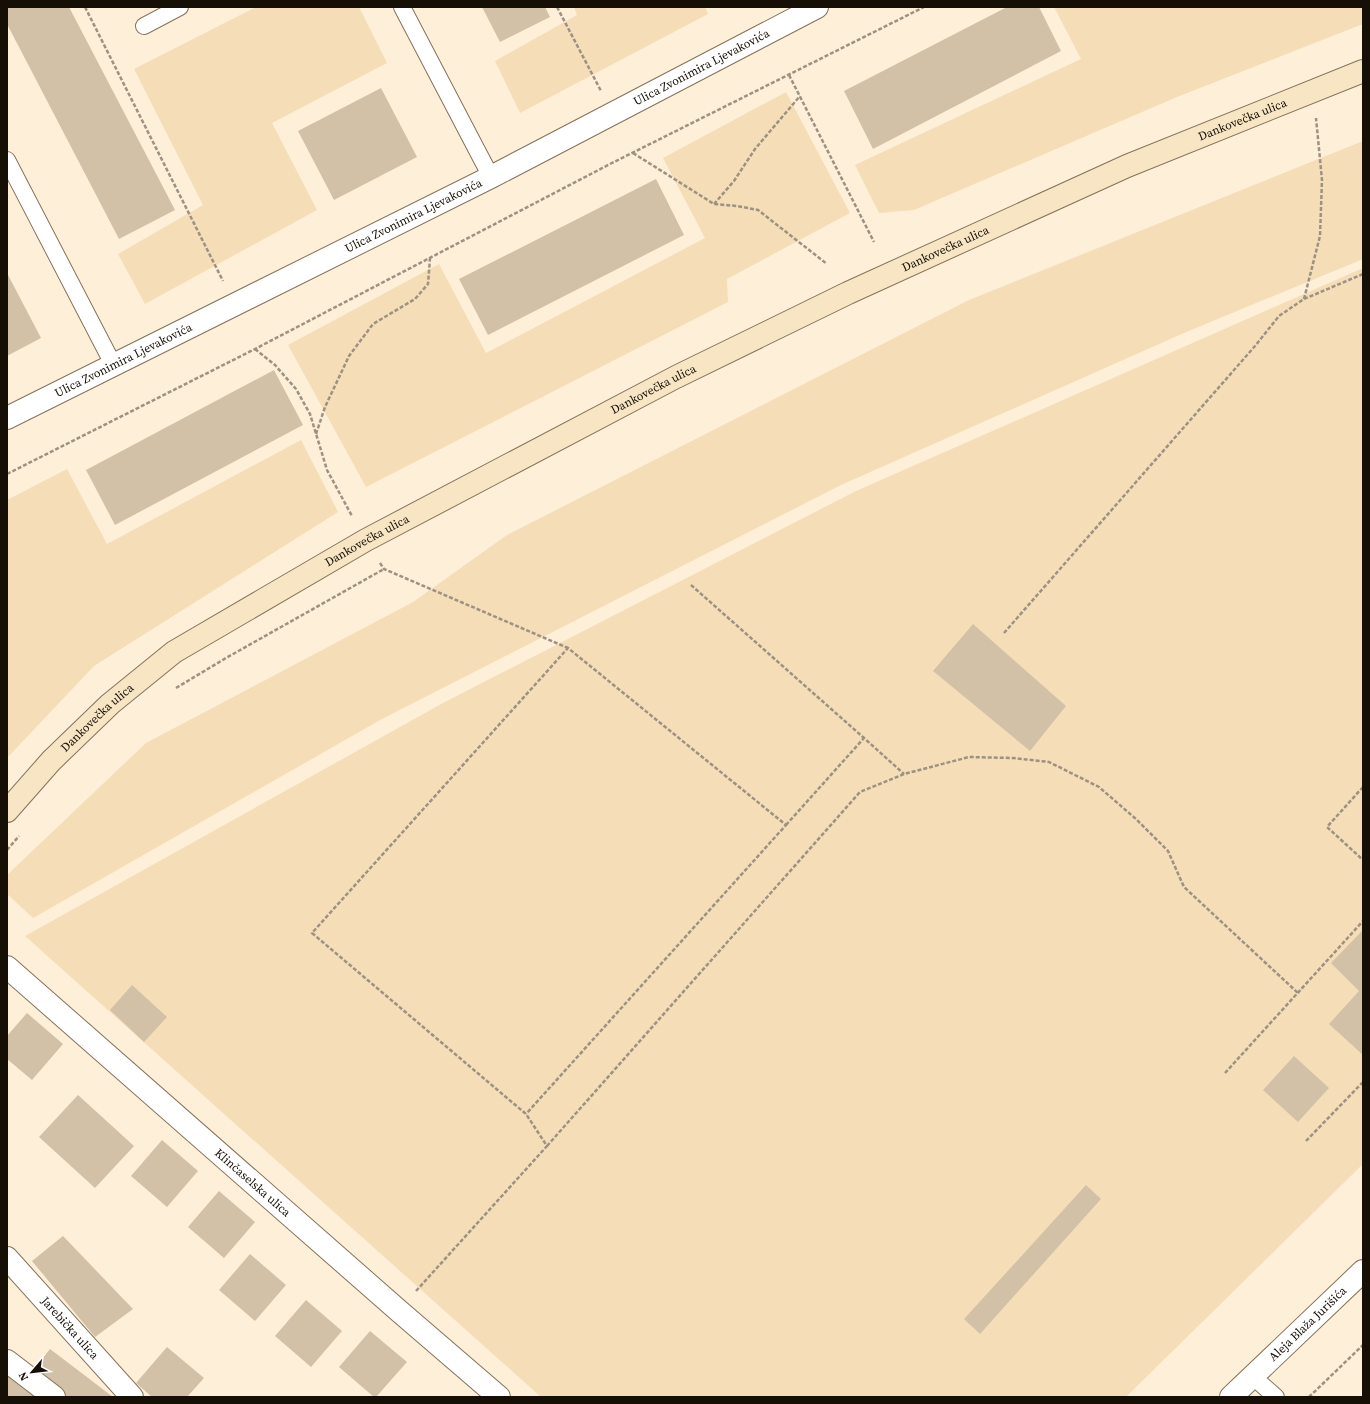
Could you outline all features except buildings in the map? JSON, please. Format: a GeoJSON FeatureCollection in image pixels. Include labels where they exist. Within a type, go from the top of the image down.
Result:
{"type":"FeatureCollection","features":[{"type":"Feature","properties":{"kind":"main road","name":"Dankovečka ulica"},"geometry":{"type":"LineString","coordinates":[[7,811],[51,761],[110,704],[174,652],[366,540],[676,377],[848,293],[1127,166],[1363,71]]}},
{"type":"Feature","properties":{"kind":"street","name":"Ulica Zvonimira Ljevakovića"},"geometry":{"type":"LineString","coordinates":[[7,418],[491,178],[817,7]]}},
{"type":"Feature","properties":{"kind":"street","name":"Klinčaselska ulica"},"geometry":{"type":"LineString","coordinates":[[7,967],[499,1397]]}},
{"type":"Feature","properties":{"kind":"street","name":"Jarebička ulica"},"geometry":{"type":"LineString","coordinates":[[7,1258],[132,1397]]}},
{"type":"Feature","properties":{"kind":"street","name":"Aleja Blaža Jurišića"},"geometry":{"type":"LineString","coordinates":[[1231,1397],[1363,1271]]}},
{"type":"Feature","properties":{"kind":"street"},"geometry":{"type":"LineString","coordinates":[[7,1361],[54,1397]]}},
{"type":"Feature","properties":{"kind":"lane"},"geometry":{"type":"LineString","coordinates":[[144,26],[180,7]]}},
{"type":"Feature","properties":{"kind":"lane"},"geometry":{"type":"LineString","coordinates":[[402,7],[491,178]]}},
{"type":"Feature","properties":{"kind":"lane"},"geometry":{"type":"LineString","coordinates":[[7,160],[114,366]]}},
{"type":"Feature","properties":{"kind":"lane"},"geometry":{"type":"LineString","coordinates":[[1252,1376],[1276,1397]]}},
{"type":"Feature","properties":{"kind":"path"},"geometry":{"type":"LineString","coordinates":[[85,7],[226,287]]}},
{"type":"Feature","properties":{"kind":"path"},"geometry":{"type":"LineString","coordinates":[[557,7],[604,96]]}},
{"type":"Feature","properties":{"kind":"path"},"geometry":{"type":"LineString","coordinates":[[7,474],[255,349],[633,153],[924,7]]}},
{"type":"Feature","properties":{"kind":"path"},"geometry":{"type":"LineString","coordinates":[[789,75],[874,242]]}},
{"type":"Feature","properties":{"kind":"path"},"geometry":{"type":"LineString","coordinates":[[714,204],[734,181],[755,149],[800,96]]}},
{"type":"Feature","properties":{"kind":"path"},"geometry":{"type":"LineString","coordinates":[[1304,299],[1320,236],[1322,180],[1316,112]]}},
{"type":"Feature","properties":{"kind":"path"},"geometry":{"type":"LineString","coordinates":[[633,153],[714,204],[758,210],[827,264]]}},
{"type":"Feature","properties":{"kind":"path"},"geometry":{"type":"LineString","coordinates":[[316,434],[325,407],[349,356],[373,324],[415,299],[428,284],[430,258]]}},
{"type":"Feature","properties":{"kind":"path"},"geometry":{"type":"LineString","coordinates":[[1004,633],[1255,346],[1279,316],[1304,299],[1363,274]]}},
{"type":"Feature","properties":{"kind":"path"},"geometry":{"type":"LineString","coordinates":[[255,349],[275,365],[296,389],[310,414],[327,470],[354,522]]}},
{"type":"Feature","properties":{"kind":"path"},"geometry":{"type":"LineString","coordinates":[[380,562],[384,569],[568,648],[786,825]]}},
{"type":"Feature","properties":{"kind":"path"},"geometry":{"type":"LineString","coordinates":[[175,688],[384,569]]}},
{"type":"Feature","properties":{"kind":"path"},"geometry":{"type":"LineString","coordinates":[[691,585],[904,774]]}},
{"type":"Feature","properties":{"kind":"path"},"geometry":{"type":"LineString","coordinates":[[547,1146],[526,1114],[312,933],[568,648]]}},
{"type":"Feature","properties":{"kind":"path"},"geometry":{"type":"LineString","coordinates":[[526,1114],[864,738]]}},
{"type":"Feature","properties":{"kind":"path"},"geometry":{"type":"LineString","coordinates":[[399,1311],[860,792],[904,774],[969,757],[1013,758],[1049,762],[1099,787],[1136,819],[1168,851],[1184,887],[1298,993]]}},
{"type":"Feature","properties":{"kind":"path"},"geometry":{"type":"LineString","coordinates":[[1363,787],[1327,826],[1363,860]]}},
{"type":"Feature","properties":{"kind":"path"},"geometry":{"type":"LineString","coordinates":[[7,850],[22,833]]}},
{"type":"Feature","properties":{"kind":"path"},"geometry":{"type":"LineString","coordinates":[[1225,1073],[1363,921]]}},
{"type":"Feature","properties":{"kind":"path"},"geometry":{"type":"LineString","coordinates":[[1306,1141],[1363,1082]]}},
{"type":"Feature","properties":{"kind":"path"},"geometry":{"type":"LineString","coordinates":[[1309,1397],[1363,1345]]}},
{"type":"Feature","properties":{"kind":"shaded area"},"geometry":{"type":"Polygon","coordinates":[[[256,7],[359,7],[387,63],[272,123],[317,210],[145,304],[118,254],[203,205],[134,69],[256,7]]]}},
{"type":"Feature","properties":{"kind":"shaded area"},"geometry":{"type":"Polygon","coordinates":[[[574,7],[705,7],[708,14],[520,113],[495,61],[577,15],[574,7]]]}},
{"type":"Feature","properties":{"kind":"shaded area"},"geometry":{"type":"Polygon","coordinates":[[[1054,7],[1363,7],[1363,24],[1177,97],[914,210],[879,213],[855,165],[1081,59],[1054,7]]]}},
{"type":"Feature","properties":{"kind":"shaded area"},"geometry":{"type":"Polygon","coordinates":[[[786,92],[850,213],[727,279],[728,302],[366,487],[288,345],[439,264],[486,353],[705,238],[663,158],[786,92]]]}},
{"type":"Feature","properties":{"kind":"shaded area"},"geometry":{"type":"Polygon","coordinates":[[[1363,141],[1363,259],[1184,333],[841,485],[382,719],[33,918],[7,894],[7,875],[146,743],[413,602],[507,535],[969,300],[1363,141]]]}},
{"type":"Feature","properties":{"kind":"shaded area"},"geometry":{"type":"Polygon","coordinates":[[[1363,268],[1363,1164],[1126,1397],[541,1397],[25,936],[443,703],[856,491],[1363,268]]]}},
{"type":"Feature","properties":{"kind":"shaded area"},"geometry":{"type":"Polygon","coordinates":[[[301,440],[338,512],[94,666],[7,758],[7,500],[67,469],[107,544],[301,440]]]}}]}
